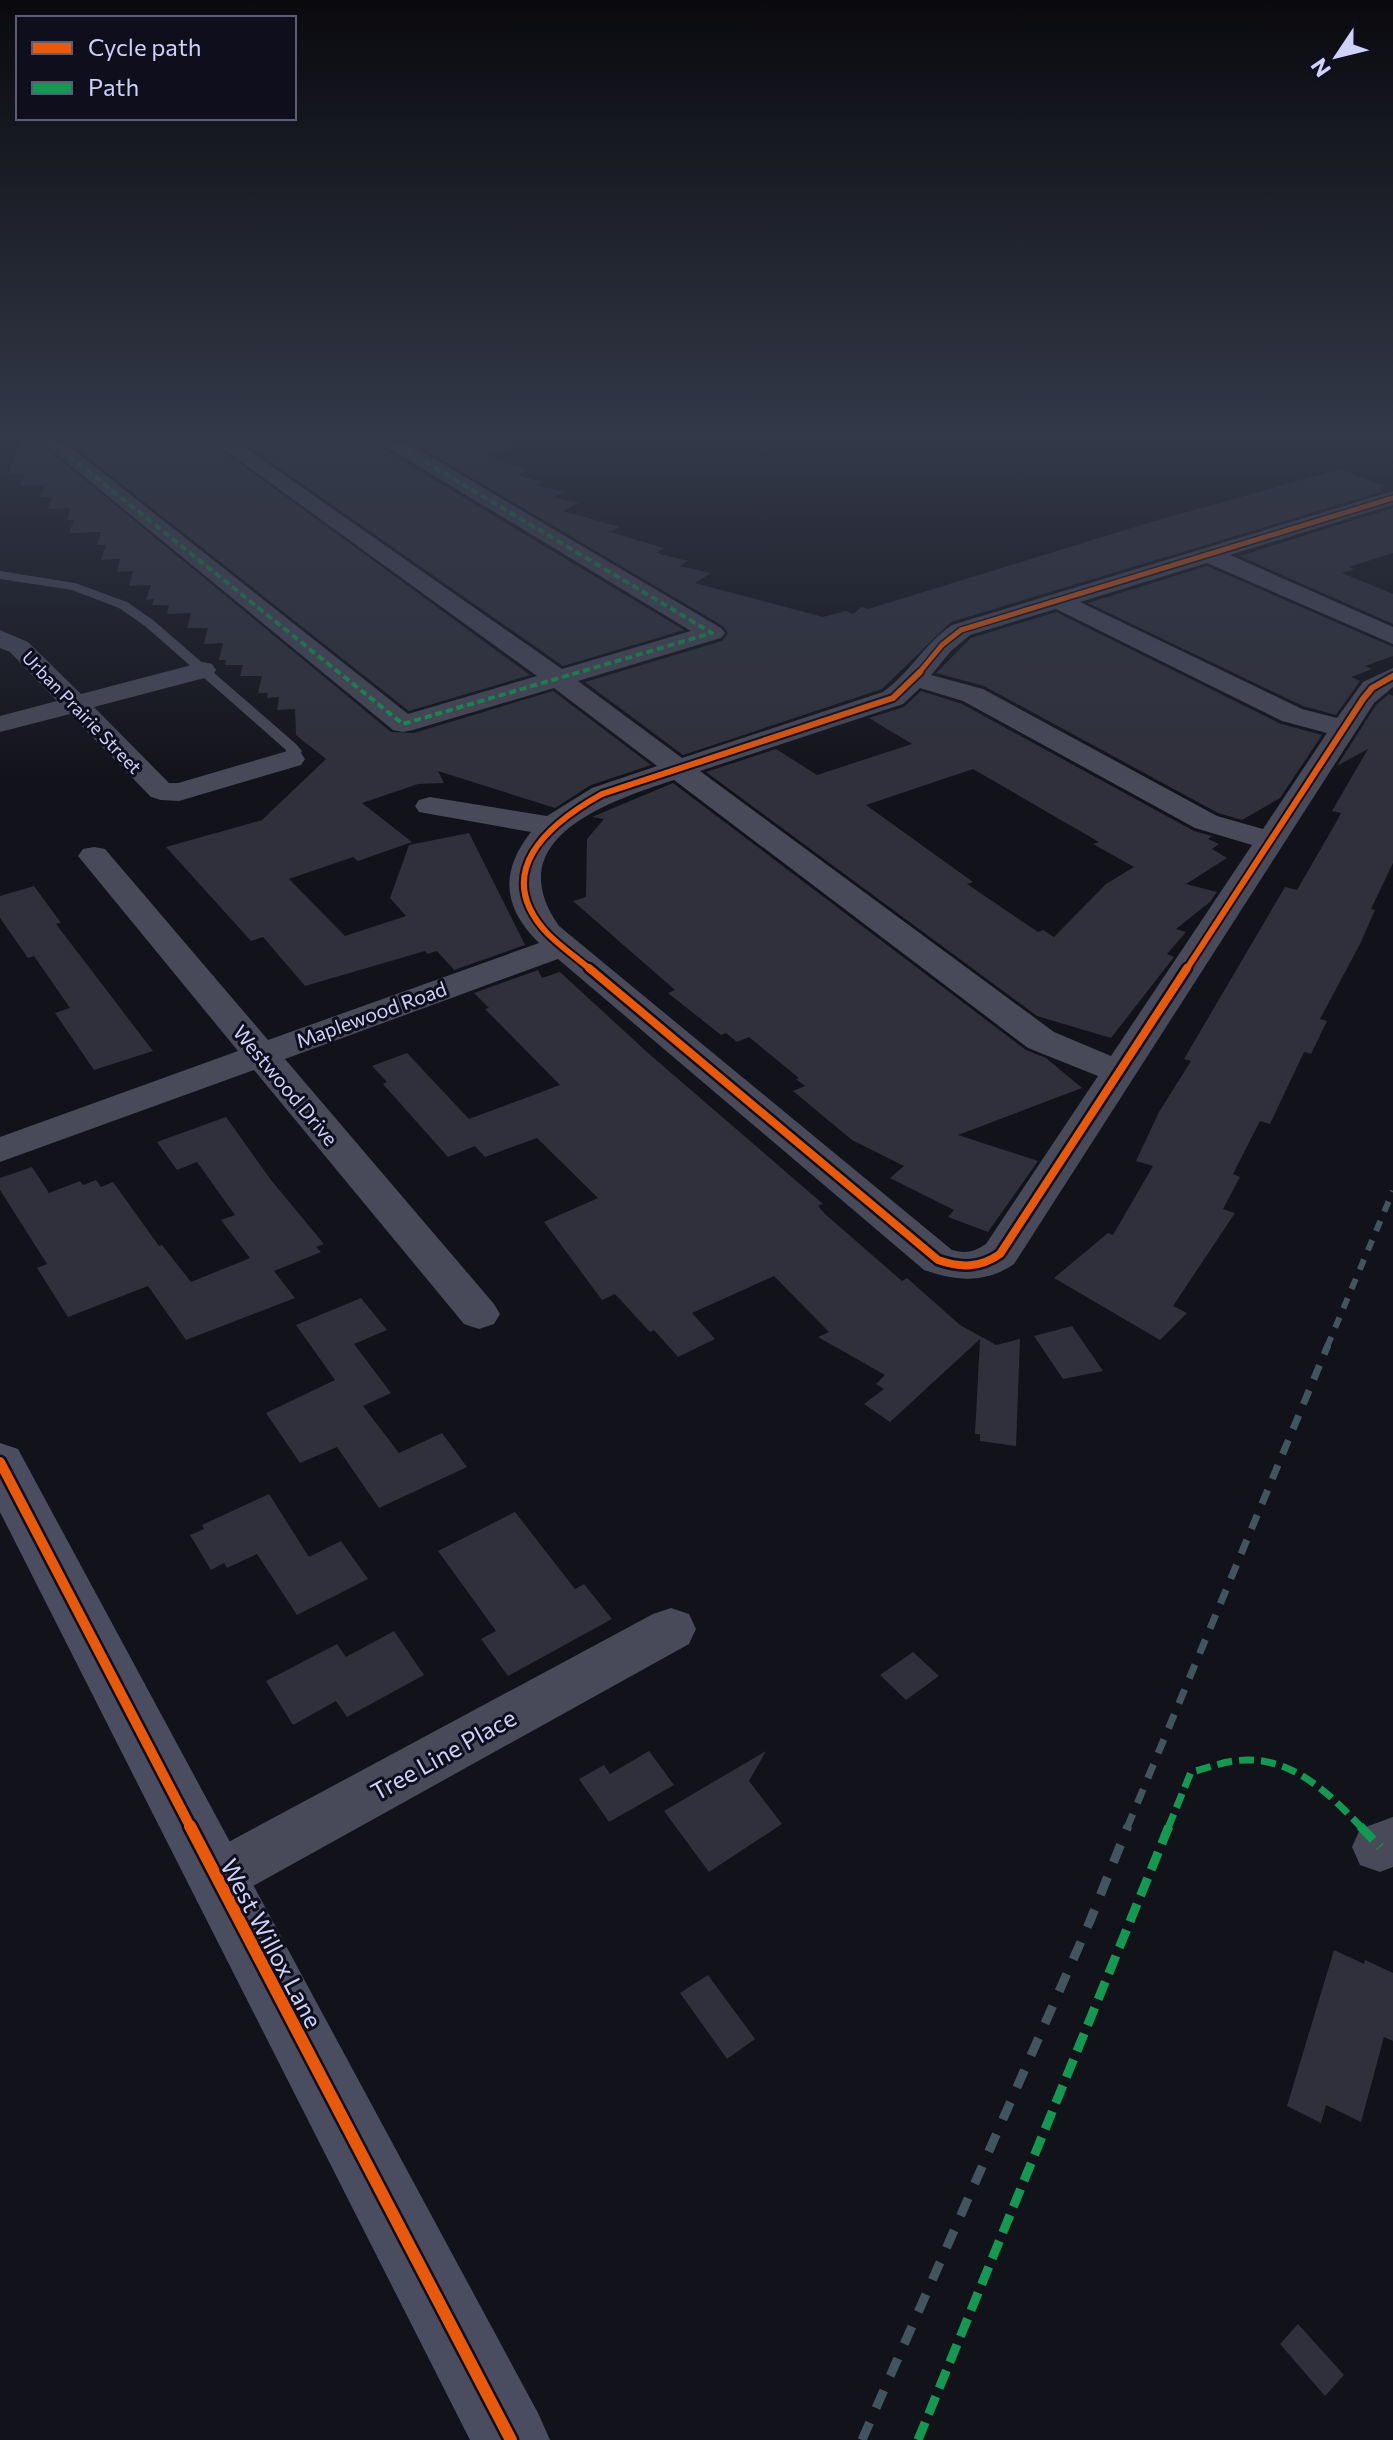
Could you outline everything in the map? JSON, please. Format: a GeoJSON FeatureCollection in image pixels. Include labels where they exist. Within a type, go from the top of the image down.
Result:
{"type":"FeatureCollection","features":[{"type":"Feature","properties":{"kind":"main road","name":"West Willox Lane"},"geometry":{"type":"LineString","coordinates":[[0,1462],[511,2440]]}},
{"type":"Feature","properties":{"kind":"street"},"geometry":{"type":"LineString","coordinates":[[194,556],[403,724],[712,633],[583,556]]}},
{"type":"Feature","properties":{"kind":"street"},"geometry":{"type":"LineString","coordinates":[[385,556],[557,678],[1041,1040],[1120,1072]]}},
{"type":"Feature","properties":{"kind":"street"},"geometry":{"type":"LineString","coordinates":[[1201,556],[961,630],[940,645],[905,690],[874,706],[602,794],[575,808],[551,826],[534,845],[525,865],[523,885],[528,904],[539,924],[562,946],[938,1260],[951,1266],[971,1267],[989,1263],[1000,1254],[1372,688],[1393,676]]}},
{"type":"Feature","properties":{"kind":"street"},"geometry":{"type":"LineString","coordinates":[[1211,556],[1393,636]]}},
{"type":"Feature","properties":{"kind":"street"},"geometry":{"type":"LineString","coordinates":[[1057,600],[1292,715],[1345,729]]}},
{"type":"Feature","properties":{"kind":"street","name":"Urban Prairie Street"},"geometry":{"type":"LineString","coordinates":[[0,638],[19,647],[161,791],[179,792],[291,759]]}},
{"type":"Feature","properties":{"kind":"street"},"geometry":{"type":"LineString","coordinates":[[0,724],[203,670]]}},
{"type":"Feature","properties":{"kind":"street"},"geometry":{"type":"LineString","coordinates":[[916,679],[973,695],[1206,822],[1272,841]]}},
{"type":"Feature","properties":{"kind":"street"},"geometry":{"type":"LineString","coordinates":[[430,806],[551,826]]}},
{"type":"Feature","properties":{"kind":"street","name":"Westwood Drive"},"geometry":{"type":"LineString","coordinates":[[94,856],[479,1314]]}},
{"type":"Feature","properties":{"kind":"street","name":"Maplewood Road"},"geometry":{"type":"LineString","coordinates":[[0,1150],[562,946]]}},
{"type":"Feature","properties":{"kind":"street","name":"Tree Line Place"},"geometry":{"type":"LineString","coordinates":[[215,1878],[671,1629]]}},
{"type":"Feature","properties":{"kind":"lane"},"geometry":{"type":"LineString","coordinates":[[0,575],[75,587],[123,605],[149,623],[295,751],[291,759]]}},
{"type":"Feature","properties":{"kind":"building"},"geometry":{"type":"Polygon","coordinates":[[[102,556],[177,556],[391,732],[414,733],[553,691],[651,765],[591,785],[555,808],[438,771],[444,783],[418,784],[362,803],[412,842],[358,861],[353,857],[289,879],[345,936],[406,916],[390,898],[409,845],[469,833],[525,945],[454,970],[437,951],[427,954],[425,951],[305,986],[263,937],[251,941],[166,847],[262,820],[326,759],[296,735],[295,709],[277,710],[279,697],[267,698],[268,693],[258,693],[262,676],[240,676],[243,665],[225,665],[226,660],[219,660],[223,643],[204,644],[208,628],[187,628],[191,613],[167,614],[169,605],[152,605],[154,599],[146,600],[151,585],[129,586],[133,571],[117,572],[120,559],[101,560],[102,556]]]}},
{"type":"Feature","properties":{"kind":"building"},"geometry":{"type":"Polygon","coordinates":[[[212,556],[367,556],[530,675],[409,711],[212,556]]]}},
{"type":"Feature","properties":{"kind":"building"},"geometry":{"type":"Polygon","coordinates":[[[405,556],[561,556],[684,630],[563,666],[405,556]]]}},
{"type":"Feature","properties":{"kind":"building"},"geometry":{"type":"Polygon","coordinates":[[[604,556],[667,556],[688,561],[680,566],[711,573],[695,583],[823,617],[846,611],[853,614],[862,607],[868,609],[1041,556],[1170,556],[951,622],[882,689],[683,755],[585,682],[722,641],[728,633],[723,626],[604,556]]]}},
{"type":"Feature","properties":{"kind":"building"},"geometry":{"type":"Polygon","coordinates":[[[1239,556],[1384,556],[1349,567],[1354,569],[1342,573],[1393,594],[1393,624],[1239,556]]]}},
{"type":"Feature","properties":{"kind":"building"},"geometry":{"type":"Polygon","coordinates":[[[1207,566],[1393,647],[1393,656],[1365,666],[1372,669],[1351,677],[1360,681],[1336,715],[1303,706],[1088,603],[1207,566]]]}},
{"type":"Feature","properties":{"kind":"building"},"geometry":{"type":"Polygon","coordinates":[[[1056,612],[1281,724],[1322,735],[1280,798],[1242,820],[1218,813],[984,686],[936,673],[971,638],[1056,612]]]}},
{"type":"Feature","properties":{"kind":"building"},"geometry":{"type":"Polygon","coordinates":[[[921,691],[962,704],[1194,831],[1212,836],[1208,839],[1219,844],[1212,849],[1227,858],[1186,884],[1217,892],[1210,902],[1176,929],[1186,932],[1167,954],[1174,957],[1111,1038],[1037,1016],[706,772],[776,749],[817,775],[912,744],[869,718],[904,707],[921,691]],[[973,769],[866,805],[973,882],[967,884],[1038,932],[1043,930],[1054,937],[1106,884],[1134,867],[1093,844],[1099,842],[973,769]]]}},
{"type":"Feature","properties":{"kind":"building"},"geometry":{"type":"Polygon","coordinates":[[[1389,694],[1393,696],[1393,863],[1371,909],[1375,910],[1360,944],[1320,1019],[1327,1021],[1311,1054],[1304,1052],[1270,1124],[1260,1121],[1233,1174],[1240,1177],[1223,1209],[1235,1213],[1173,1306],[1187,1313],[1160,1340],[1054,1278],[1108,1233],[1113,1235],[1153,1166],[1136,1161],[1159,1112],[1191,1061],[1184,1059],[1285,887],[1297,890],[1338,819],[1341,813],[1332,811],[1368,749],[1337,766],[1376,705],[1389,694]]]}},
{"type":"Feature","properties":{"kind":"building"},"geometry":{"type":"Polygon","coordinates":[[[673,783],[1026,1050],[1046,1058],[1082,1088],[958,1135],[1038,1161],[988,1232],[948,1217],[954,1210],[890,1178],[904,1166],[852,1140],[793,1091],[805,1086],[749,1037],[737,1042],[726,1033],[721,1035],[668,993],[675,990],[573,901],[586,897],[587,839],[604,819],[592,817],[673,783]]]}},
{"type":"Feature","properties":{"kind":"building"},"geometry":{"type":"Polygon","coordinates":[[[34,886],[61,923],[56,924],[153,1051],[94,1070],[55,1013],[70,1008],[34,956],[28,958],[0,918],[0,896],[34,886]]]}},
{"type":"Feature","properties":{"kind":"building"},"geometry":{"type":"Polygon","coordinates":[[[538,970],[542,978],[560,972],[648,1053],[823,1204],[818,1206],[825,1214],[902,1281],[907,1278],[960,1325],[996,1345],[1020,1339],[1016,1446],[980,1441],[980,1434],[975,1434],[980,1339],[890,1422],[864,1404],[884,1389],[876,1384],[885,1375],[818,1337],[829,1332],[774,1276],[692,1313],[715,1339],[678,1357],[615,1294],[602,1300],[544,1222],[598,1198],[537,1138],[485,1157],[475,1146],[448,1157],[383,1084],[387,1082],[372,1066],[407,1053],[469,1119],[560,1085],[485,1009],[489,1008],[474,993],[538,970]]]}},
{"type":"Feature","properties":{"kind":"building"},"geometry":{"type":"Polygon","coordinates":[[[226,1117],[271,1180],[324,1244],[316,1247],[321,1252],[274,1271],[295,1298],[186,1340],[148,1286],[68,1317],[37,1268],[47,1264],[0,1190],[0,1178],[32,1167],[49,1193],[80,1181],[83,1185],[96,1180],[101,1187],[113,1182],[159,1246],[162,1245],[191,1282],[250,1258],[221,1220],[235,1215],[197,1162],[177,1170],[157,1142],[226,1117]]]}},
{"type":"Feature","properties":{"kind":"building"},"geometry":{"type":"Polygon","coordinates":[[[361,1298],[387,1330],[354,1344],[391,1393],[363,1406],[399,1453],[442,1433],[467,1467],[379,1508],[337,1447],[300,1463],[266,1413],[335,1380],[296,1325],[361,1298]]]}},
{"type":"Feature","properties":{"kind":"building"},"geometry":{"type":"Polygon","coordinates":[[[1072,1326],[1103,1371],[1063,1379],[1034,1336],[1072,1326]]]}},
{"type":"Feature","properties":{"kind":"building"},"geometry":{"type":"Polygon","coordinates":[[[269,1494],[309,1557],[341,1541],[368,1579],[297,1615],[257,1554],[227,1568],[224,1563],[211,1570],[190,1535],[204,1529],[202,1525],[269,1494]]]}},
{"type":"Feature","properties":{"kind":"building"},"geometry":{"type":"Polygon","coordinates":[[[515,1512],[575,1589],[584,1584],[612,1619],[508,1676],[481,1639],[496,1631],[438,1551],[515,1512]]]}},
{"type":"Feature","properties":{"kind":"building"},"geometry":{"type":"Polygon","coordinates":[[[394,1631],[424,1675],[347,1717],[336,1701],[293,1725],[266,1681],[337,1644],[346,1657],[394,1631]]]}},
{"type":"Feature","properties":{"kind":"building"},"geometry":{"type":"Polygon","coordinates":[[[913,1652],[939,1676],[906,1700],[880,1675],[913,1652]]]}},
{"type":"Feature","properties":{"kind":"building"},"geometry":{"type":"Polygon","coordinates":[[[649,1751],[674,1785],[609,1822],[579,1779],[604,1765],[610,1774],[649,1751]]]}},
{"type":"Feature","properties":{"kind":"building"},"geometry":{"type":"Polygon","coordinates":[[[766,1751],[749,1781],[782,1824],[709,1872],[664,1811],[766,1751]]]}},
{"type":"Feature","properties":{"kind":"building"},"geometry":{"type":"Polygon","coordinates":[[[1334,1950],[1393,1973],[1393,2041],[1384,2037],[1361,2122],[1326,2105],[1321,2123],[1287,2106],[1334,1950]]]}},
{"type":"Feature","properties":{"kind":"building"},"geometry":{"type":"Polygon","coordinates":[[[708,1975],[755,2039],[727,2059],[680,1993],[708,1975]]]}},
{"type":"Feature","properties":{"kind":"building"},"geometry":{"type":"Polygon","coordinates":[[[1298,2324],[1344,2375],[1325,2396],[1280,2344],[1298,2324]]]}},
{"type":"Feature","properties":{"kind":"railway"},"geometry":{"type":"LineString","coordinates":[[1327,1347],[1393,1191]]}},
{"type":"Feature","properties":{"kind":"railway"},"geometry":{"type":"LineString","coordinates":[[1127,1828],[1328,1345]]}},
{"type":"Feature","properties":{"kind":"railway"},"geometry":{"type":"LineString","coordinates":[[862,2440],[1090,1921],[1128,1826]]}},
{"type":"Feature","properties":{"kind":"marked path"},"geometry":{"type":"LineString","coordinates":[[194,556],[403,724],[712,633],[583,556]]}},
{"type":"Feature","properties":{"kind":"marked path"},"geometry":{"type":"LineString","coordinates":[[918,2440],[1191,1772],[1239,1760],[1283,1766],[1319,1786],[1380,1847]]}},
{"type":"Feature","properties":{"kind":"cycle path"},"geometry":{"type":"LineString","coordinates":[[1204,556],[961,630],[942,645],[903,691],[893,698],[602,794],[561,819],[532,851],[525,869],[524,889],[531,910],[547,933],[938,1260],[963,1266],[986,1263],[1000,1254],[1363,699],[1372,688],[1393,676]]}},
{"type":"Feature","properties":{"kind":"cycle path"},"geometry":{"type":"LineString","coordinates":[[0,1462],[511,2440]]}}]}
